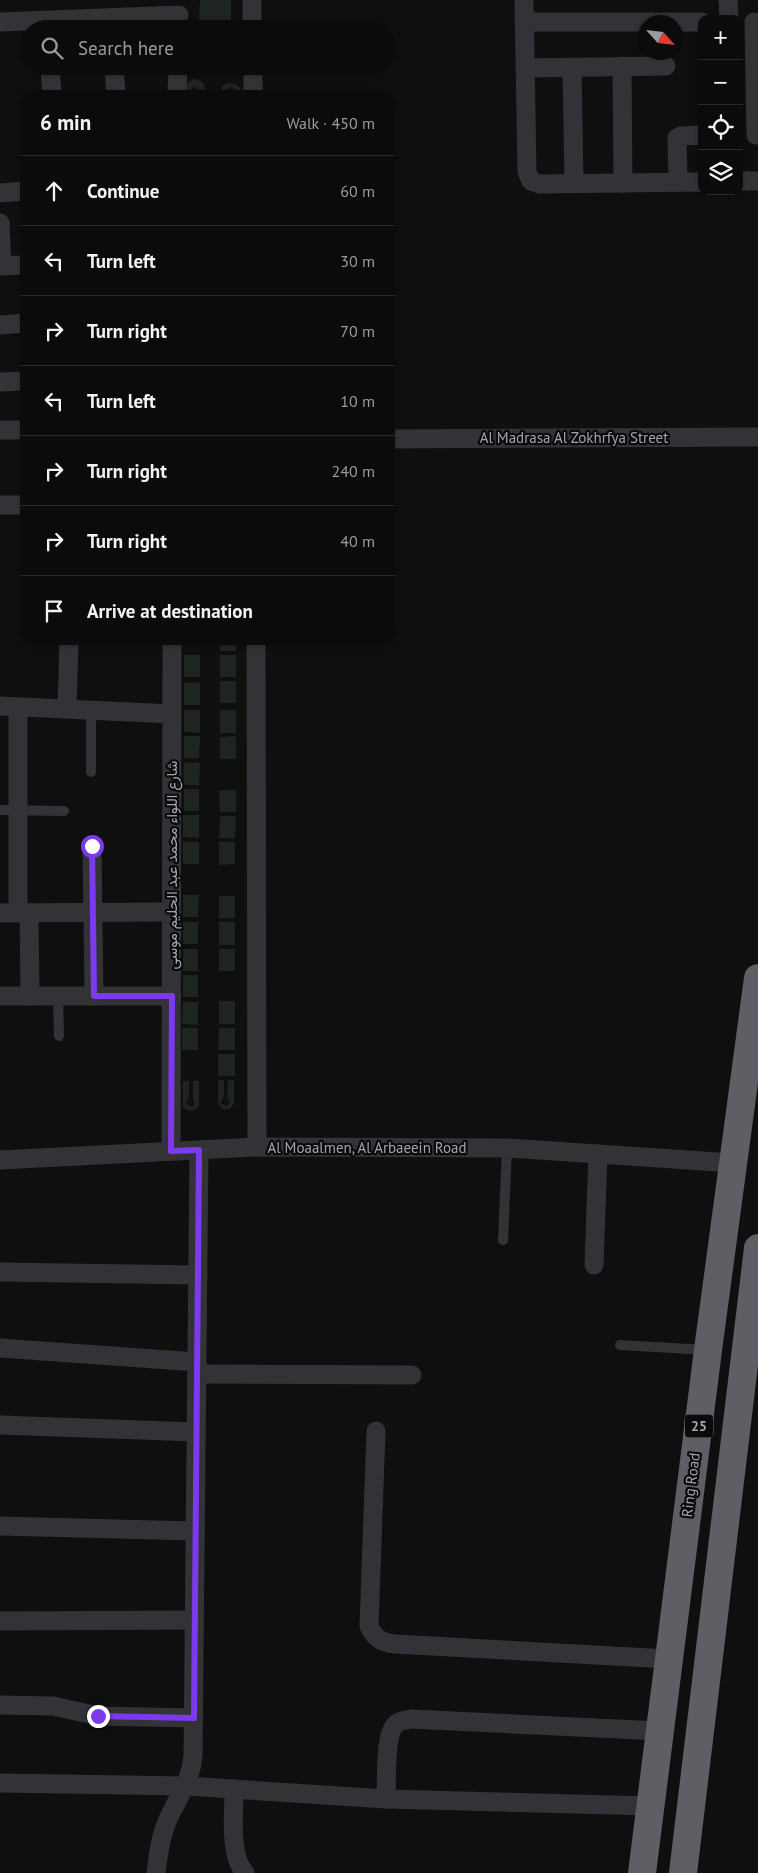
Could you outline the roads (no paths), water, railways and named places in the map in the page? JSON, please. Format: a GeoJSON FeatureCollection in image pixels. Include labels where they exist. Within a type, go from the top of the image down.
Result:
{"type":"FeatureCollection","features":[{"type":"Feature","properties":{"kind":"highway","name":"Ring Road"},"geometry":{"type":"LineString","coordinates":[[642,1873],[708,1350],[758,978]]}},
{"type":"Feature","properties":{"kind":"highway","name":"25"},"geometry":{"type":"LineString","coordinates":[[683,1873],[758,1248]]}},
{"type":"Feature","properties":{"kind":"street"},"geometry":{"type":"LineString","coordinates":[[252,0],[252,20]]}},
{"type":"Feature","properties":{"kind":"street"},"geometry":{"type":"LineString","coordinates":[[524,0],[528,177],[536,184],[698,182]]}},
{"type":"Feature","properties":{"kind":"street"},"geometry":{"type":"LineString","coordinates":[[728,0],[729,15]]}},
{"type":"Feature","properties":{"kind":"street"},"geometry":{"type":"LineString","coordinates":[[137,20],[179,15]]}},
{"type":"Feature","properties":{"kind":"street"},"geometry":{"type":"LineString","coordinates":[[0,22],[20,23]]}},
{"type":"Feature","properties":{"kind":"street"},"geometry":{"type":"LineString","coordinates":[[524,22],[698,22]]}},
{"type":"Feature","properties":{"kind":"street"},"geometry":{"type":"LineString","coordinates":[[751,22],[751,135]]}},
{"type":"Feature","properties":{"kind":"street"},"geometry":{"type":"LineString","coordinates":[[622,66],[623,183]]}},
{"type":"Feature","properties":{"kind":"street"},"geometry":{"type":"LineString","coordinates":[[525,68],[666,66]]}},
{"type":"Feature","properties":{"kind":"street"},"geometry":{"type":"LineString","coordinates":[[572,67],[574,183]]}},
{"type":"Feature","properties":{"kind":"street"},"geometry":{"type":"LineString","coordinates":[[51,75],[52,90]]}},
{"type":"Feature","properties":{"kind":"street"},"geometry":{"type":"LineString","coordinates":[[115,75],[116,90]]}},
{"type":"Feature","properties":{"kind":"street"},"geometry":{"type":"LineString","coordinates":[[177,90],[178,75]]}},
{"type":"Feature","properties":{"kind":"street"},"geometry":{"type":"LineString","coordinates":[[253,75],[253,90]]}},
{"type":"Feature","properties":{"kind":"street"},"geometry":{"type":"LineString","coordinates":[[678,182],[677,138],[681,136],[698,136]]}},
{"type":"Feature","properties":{"kind":"street"},"geometry":{"type":"LineString","coordinates":[[743,181],[758,181]]}},
{"type":"Feature","properties":{"kind":"street"},"geometry":{"type":"LineString","coordinates":[[0,193],[20,192]]}},
{"type":"Feature","properties":{"kind":"street"},"geometry":{"type":"LineString","coordinates":[[0,223],[1,266],[20,265]]}},
{"type":"Feature","properties":{"kind":"street"},"geometry":{"type":"LineString","coordinates":[[0,325],[20,323]]}},
{"type":"Feature","properties":{"kind":"street"},"geometry":{"type":"LineString","coordinates":[[0,382],[20,381]]}},
{"type":"Feature","properties":{"kind":"street"},"geometry":{"type":"LineString","coordinates":[[0,430],[20,430]]}},
{"type":"Feature","properties":{"kind":"street","name":"Al Madrasa Al Zokhrfya Street"},"geometry":{"type":"LineString","coordinates":[[395,438],[758,437]]}},
{"type":"Feature","properties":{"kind":"street"},"geometry":{"type":"LineString","coordinates":[[0,505],[20,505]]}},
{"type":"Feature","properties":{"kind":"street"},"geometry":{"type":"LineString","coordinates":[[67,709],[69,645]]}},
{"type":"Feature","properties":{"kind":"street","name":"شارع اللواء محمد عبد الحليم موسى"},"geometry":{"type":"LineString","coordinates":[[171,1151],[172,645]]}},
{"type":"Feature","properties":{"kind":"street"},"geometry":{"type":"LineString","coordinates":[[256,645],[257,1147]]}},
{"type":"Feature","properties":{"kind":"street"},"geometry":{"type":"LineString","coordinates":[[30,996],[16,913],[9,811],[9,706],[172,714]]}},
{"type":"Feature","properties":{"kind":"street"},"geometry":{"type":"LineString","coordinates":[[92,846],[94,996]]}},
{"type":"Feature","properties":{"kind":"street"},"geometry":{"type":"LineString","coordinates":[[16,913],[172,912]]}},
{"type":"Feature","properties":{"kind":"street"},"geometry":{"type":"LineString","coordinates":[[0,996],[172,996]]}},
{"type":"Feature","properties":{"kind":"street","name":"Al Moaalmen, Al Arbaeein Road"},"geometry":{"type":"LineString","coordinates":[[1,1157],[257,1147],[508,1148],[733,1163]]}},
{"type":"Feature","properties":{"kind":"street"},"geometry":{"type":"LineString","coordinates":[[156,1873],[158,1856],[166,1825],[186,1786],[192,1765],[199,1150]]}},
{"type":"Feature","properties":{"kind":"street"},"geometry":{"type":"LineString","coordinates":[[594,1265],[598,1154]]}},
{"type":"Feature","properties":{"kind":"street"},"geometry":{"type":"LineString","coordinates":[[0,1272],[198,1275]]}},
{"type":"Feature","properties":{"kind":"street"},"geometry":{"type":"LineString","coordinates":[[0,1348],[197,1368],[412,1375]]}},
{"type":"Feature","properties":{"kind":"street"},"geometry":{"type":"LineString","coordinates":[[0,1425],[196,1432]]}},
{"type":"Feature","properties":{"kind":"street"},"geometry":{"type":"LineString","coordinates":[[376,1430],[369,1626],[376,1638],[382,1642],[395,1644],[669,1659]]}},
{"type":"Feature","properties":{"kind":"street"},"geometry":{"type":"LineString","coordinates":[[0,1526],[195,1531]]}},
{"type":"Feature","properties":{"kind":"street"},"geometry":{"type":"LineString","coordinates":[[0,1621],[194,1620]]}},
{"type":"Feature","properties":{"kind":"street"},"geometry":{"type":"LineString","coordinates":[[0,1705],[54,1706],[98,1716],[194,1718]]}},
{"type":"Feature","properties":{"kind":"street"},"geometry":{"type":"LineString","coordinates":[[386,1798],[388,1738],[392,1728],[401,1721],[660,1731]]}},
{"type":"Feature","properties":{"kind":"street"},"geometry":{"type":"LineString","coordinates":[[0,1783],[186,1786],[386,1798],[651,1806]]}},
{"type":"Feature","properties":{"kind":"street"},"geometry":{"type":"LineString","coordinates":[[234,1789],[235,1853],[240,1867],[245,1873]]}},
{"type":"Feature","properties":{"kind":"lane"},"geometry":{"type":"LineString","coordinates":[[91,710],[91,772]]}},
{"type":"Feature","properties":{"kind":"lane"},"geometry":{"type":"LineString","coordinates":[[9,811],[64,811]]}},
{"type":"Feature","properties":{"kind":"lane"},"geometry":{"type":"LineString","coordinates":[[58,996],[59,1036]]}},
{"type":"Feature","properties":{"kind":"lane"},"geometry":{"type":"LineString","coordinates":[[503,1240],[508,1148]]}},
{"type":"Feature","properties":{"kind":"lane"},"geometry":{"type":"LineString","coordinates":[[620,1346],[708,1350]]}}]}
